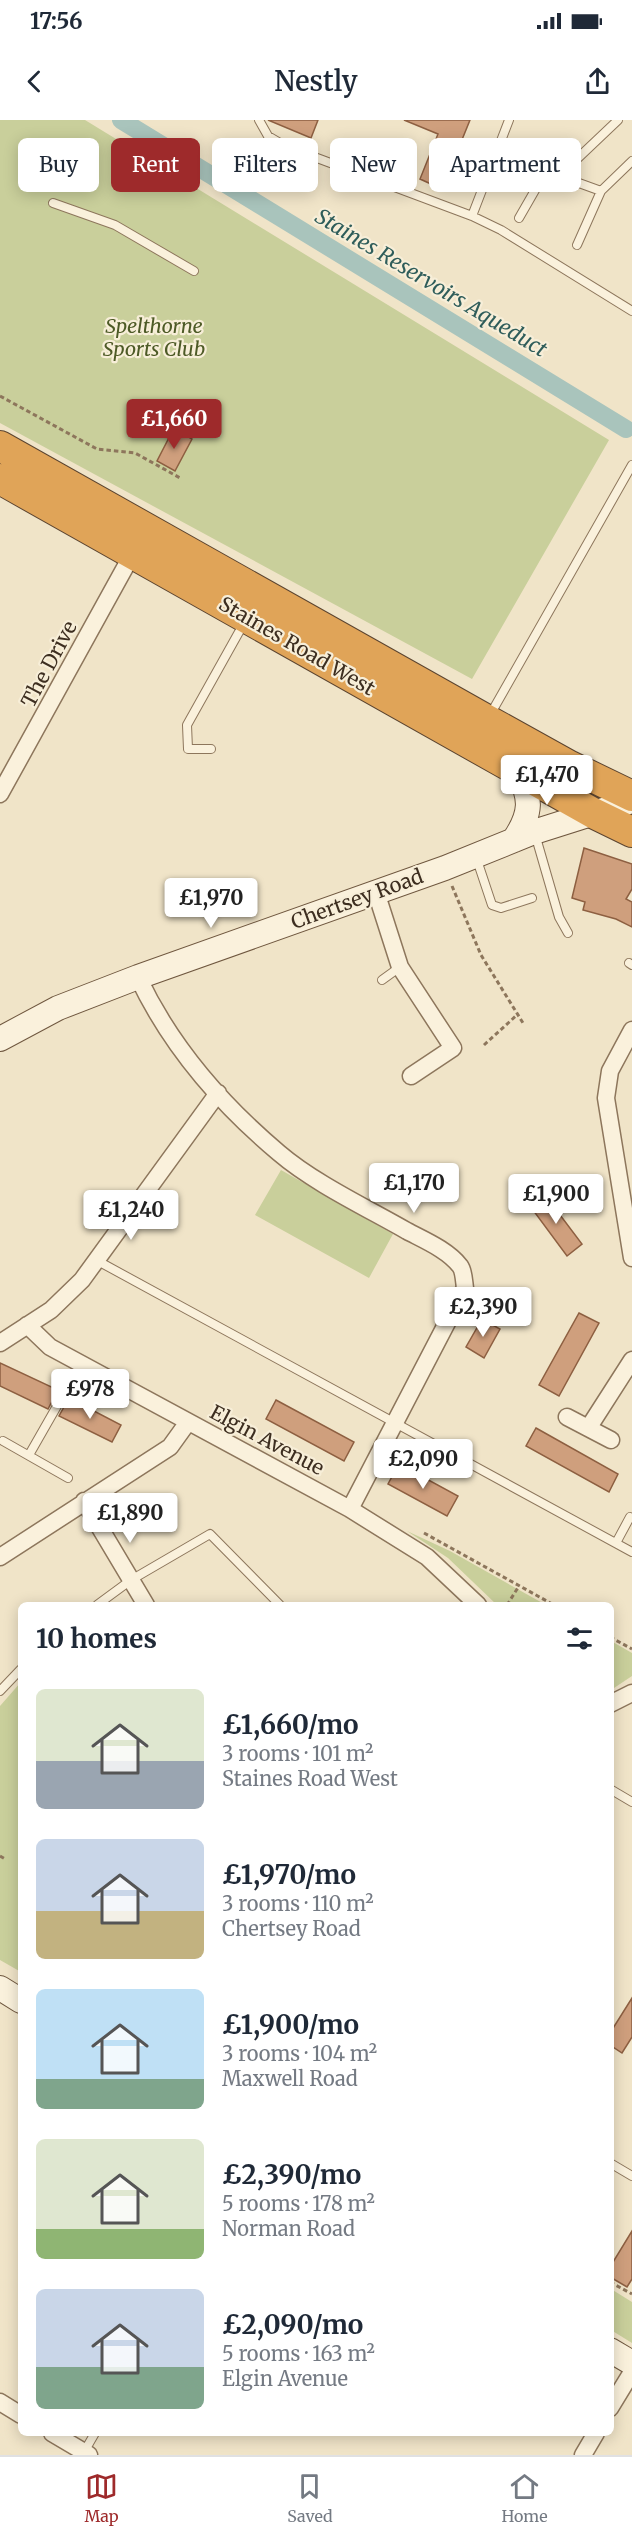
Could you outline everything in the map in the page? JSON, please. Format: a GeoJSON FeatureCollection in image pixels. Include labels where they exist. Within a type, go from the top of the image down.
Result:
{"type":"FeatureCollection","features":[{"type":"Feature","properties":{"kind":"highway"},"geometry":{"type":"LineString","coordinates":[[0,446],[570,766],[632,796]]}},
{"type":"Feature","properties":{"kind":"highway","name":"Staines Road West"},"geometry":{"type":"LineString","coordinates":[[0,479],[593,813],[632,832]]}},
{"type":"Feature","properties":{"kind":"highway"},"geometry":{"type":"LineString","coordinates":[[570,766],[592,797],[593,813]]}},
{"type":"Feature","properties":{"kind":"street","name":"The Drive"},"geometry":{"type":"LineString","coordinates":[[0,794],[133,553]]}},
{"type":"Feature","properties":{"kind":"street"},"geometry":{"type":"LineString","coordinates":[[517,770],[527,791],[528,815],[524,836]]}},
{"type":"Feature","properties":{"kind":"street","name":"Chertsey Road"},"geometry":{"type":"LineString","coordinates":[[0,1039],[58,1008],[138,977],[445,867],[524,836],[632,801]]}},
{"type":"Feature","properties":{"kind":"street"},"geometry":{"type":"LineString","coordinates":[[376,892],[400,967],[453,1048],[411,1076]]}},
{"type":"Feature","properties":{"kind":"street"},"geometry":{"type":"LineString","coordinates":[[138,977],[152,1006],[192,1063],[231,1109],[280,1155],[335,1190],[442,1250],[461,1267],[465,1288],[350,1509]]}},
{"type":"Feature","properties":{"kind":"street"},"geometry":{"type":"LineString","coordinates":[[632,1030],[610,1071],[606,1098],[632,1258]]}},
{"type":"Feature","properties":{"kind":"street"},"geometry":{"type":"LineString","coordinates":[[0,1342],[51,1310],[82,1280],[218,1094]]}},
{"type":"Feature","properties":{"kind":"street","name":"Elgin Avenue"},"geometry":{"type":"LineString","coordinates":[[27,1325],[50,1347],[350,1509],[427,1557],[475,1602]]}},
{"type":"Feature","properties":{"kind":"street"},"geometry":{"type":"LineString","coordinates":[[589,1427],[632,1360]]}},
{"type":"Feature","properties":{"kind":"street"},"geometry":{"type":"LineString","coordinates":[[567,1417],[611,1440]]}},
{"type":"Feature","properties":{"kind":"street"},"geometry":{"type":"LineString","coordinates":[[0,1557],[170,1447],[188,1422]]}},
{"type":"Feature","properties":{"kind":"street"},"geometry":{"type":"LineString","coordinates":[[84,1501],[144,1602]]}},
{"type":"Feature","properties":{"kind":"street"},"geometry":{"type":"LineString","coordinates":[[614,1702],[632,1693]]}},
{"type":"Feature","properties":{"kind":"street"},"geometry":{"type":"LineString","coordinates":[[0,1988],[18,1999]]}},
{"type":"Feature","properties":{"kind":"street"},"geometry":{"type":"LineString","coordinates":[[614,2352],[632,2363]]}},
{"type":"Feature","properties":{"kind":"street"},"geometry":{"type":"LineString","coordinates":[[614,2401],[632,2372]]}},
{"type":"Feature","properties":{"kind":"street"},"geometry":{"type":"LineString","coordinates":[[0,2402],[18,2413]]}},
{"type":"Feature","properties":{"kind":"street"},"geometry":{"type":"LineString","coordinates":[[57,2436],[86,2454]]}},
{"type":"Feature","properties":{"kind":"street"},"geometry":{"type":"LineString","coordinates":[[583,2455],[594,2436]]}},
{"type":"Feature","properties":{"kind":"lane"},"geometry":{"type":"LineString","coordinates":[[259,120],[267,136],[285,146],[472,216],[501,230],[632,311]]}},
{"type":"Feature","properties":{"kind":"lane"},"geometry":{"type":"LineString","coordinates":[[502,138],[509,120]]}},
{"type":"Feature","properties":{"kind":"lane"},"geometry":{"type":"LineString","coordinates":[[581,155],[618,120]]}},
{"type":"Feature","properties":{"kind":"lane"},"geometry":{"type":"LineString","coordinates":[[577,245],[601,191],[632,161]]}},
{"type":"Feature","properties":{"kind":"lane"},"geometry":{"type":"LineString","coordinates":[[581,184],[601,191]]}},
{"type":"Feature","properties":{"kind":"lane"},"geometry":{"type":"LineString","coordinates":[[472,216],[481,192]]}},
{"type":"Feature","properties":{"kind":"lane"},"geometry":{"type":"LineString","coordinates":[[519,218],[534,192]]}},
{"type":"Feature","properties":{"kind":"lane"},"geometry":{"type":"LineString","coordinates":[[53,203],[115,225],[194,271]]}},
{"type":"Feature","properties":{"kind":"lane"},"geometry":{"type":"LineString","coordinates":[[487,720],[632,465]]}},
{"type":"Feature","properties":{"kind":"lane"},"geometry":{"type":"LineString","coordinates":[[211,749],[188,749],[187,725],[248,618]]}},
{"type":"Feature","properties":{"kind":"lane"},"geometry":{"type":"LineString","coordinates":[[524,836],[568,933]]}},
{"type":"Feature","properties":{"kind":"lane"},"geometry":{"type":"LineString","coordinates":[[476,855],[492,905],[501,908],[532,898]]}},
{"type":"Feature","properties":{"kind":"lane"},"geometry":{"type":"LineString","coordinates":[[382,980],[400,967]]}},
{"type":"Feature","properties":{"kind":"lane"},"geometry":{"type":"LineString","coordinates":[[96,1260],[632,1552]]}},
{"type":"Feature","properties":{"kind":"lane"},"geometry":{"type":"LineString","coordinates":[[30,1455],[81,1364]]}},
{"type":"Feature","properties":{"kind":"lane"},"geometry":{"type":"LineString","coordinates":[[3,1441],[68,1478]]}},
{"type":"Feature","properties":{"kind":"lane"},"geometry":{"type":"LineString","coordinates":[[616,1543],[630,1517]]}},
{"type":"Feature","properties":{"kind":"lane"},"geometry":{"type":"LineString","coordinates":[[101,1602],[131,1580],[210,1534],[277,1602]]}},
{"type":"Feature","properties":{"kind":"lane"},"geometry":{"type":"LineString","coordinates":[[0,1691],[18,1672]]}},
{"type":"Feature","properties":{"kind":"lane"},"geometry":{"type":"LineString","coordinates":[[614,1791],[632,1802]]}},
{"type":"Feature","properties":{"kind":"lane"},"geometry":{"type":"LineString","coordinates":[[614,2167],[632,2176]]}},
{"type":"Feature","properties":{"kind":"lane"},"geometry":{"type":"LineString","coordinates":[[86,2454],[94,2436]]}},
{"type":"Feature","properties":{"kind":"path"},"geometry":{"type":"LineString","coordinates":[[0,396],[98,449],[135,453],[182,479]]}},
{"type":"Feature","properties":{"kind":"path"},"geometry":{"type":"LineString","coordinates":[[445,867],[481,954],[523,1023]]}},
{"type":"Feature","properties":{"kind":"path"},"geometry":{"type":"LineString","coordinates":[[484,1045],[518,1014]]}},
{"type":"Feature","properties":{"kind":"path"},"geometry":{"type":"LineString","coordinates":[[420,1531],[548,1602]]}},
{"type":"Feature","properties":{"kind":"path"},"geometry":{"type":"LineString","coordinates":[[509,1602],[519,1586]]}},
{"type":"Feature","properties":{"kind":"path"},"geometry":{"type":"LineString","coordinates":[[614,1639],[632,1649]]}},
{"type":"Feature","properties":{"kind":"path"},"geometry":{"type":"LineString","coordinates":[[0,1856],[5,1859]]}},
{"type":"Feature","properties":{"kind":"path"},"geometry":{"type":"LineString","coordinates":[[614,2284],[632,2294]]}},
{"type":"Feature","properties":{"kind":"green space","name":"Spelthorne Sports Club"},"geometry":{"type":"Polygon","coordinates":[[[0,120],[85,120],[114,138],[111,138],[111,192],[200,190],[609,440],[472,679],[0,423],[0,120]]]}},
{"type":"Feature","properties":{"kind":"green space"},"geometry":{"type":"Polygon","coordinates":[[[281,1170],[393,1234],[369,1278],[255,1215],[281,1170]]]}},
{"type":"Feature","properties":{"kind":"green space"},"geometry":{"type":"Polygon","coordinates":[[[407,1531],[450,1551],[541,1602],[494,1602],[448,1558],[407,1531]]]}},
{"type":"Feature","properties":{"kind":"green space"},"geometry":{"type":"Polygon","coordinates":[[[614,1643],[632,1653],[632,1676],[614,1688],[614,1643]]]}},
{"type":"Feature","properties":{"kind":"green space"},"geometry":{"type":"Polygon","coordinates":[[[18,1685],[18,1970],[0,1960],[0,1706],[18,1685]]]}},
{"type":"Feature","properties":{"kind":"green space"},"geometry":{"type":"Polygon","coordinates":[[[614,2291],[632,2302],[632,2343],[614,2332],[614,2291]]]}},
{"type":"Feature","properties":{"kind":"building"},"geometry":{"type":"Polygon","coordinates":[[[268,120],[318,120],[311,138],[268,120]]]}},
{"type":"Feature","properties":{"kind":"building"},"geometry":{"type":"Polygon","coordinates":[[[404,120],[470,120],[463,138],[436,138],[438,134],[404,120]]]}},
{"type":"Feature","properties":{"kind":"building"},"geometry":{"type":"Polygon","coordinates":[[[429,156],[429,183],[420,179],[429,156]]]}},
{"type":"Feature","properties":{"kind":"building"},"geometry":{"type":"Polygon","coordinates":[[[174,428],[192,439],[175,471],[157,461],[174,428]]]}},
{"type":"Feature","properties":{"kind":"building"},"geometry":{"type":"Polygon","coordinates":[[[584,848],[632,864],[632,889],[626,899],[632,902],[632,927],[616,919],[583,910],[585,902],[572,898],[584,848]]]}},
{"type":"Feature","properties":{"kind":"building"},"geometry":{"type":"Polygon","coordinates":[[[545,1195],[582,1244],[567,1256],[530,1206],[545,1195]]]}},
{"type":"Feature","properties":{"kind":"building"},"geometry":{"type":"Polygon","coordinates":[[[579,1313],[599,1323],[559,1396],[539,1385],[579,1313]]]}},
{"type":"Feature","properties":{"kind":"building"},"geometry":{"type":"Polygon","coordinates":[[[482,1319],[500,1329],[484,1358],[466,1347],[482,1319]]]}},
{"type":"Feature","properties":{"kind":"building"},"geometry":{"type":"Polygon","coordinates":[[[0,1363],[58,1390],[48,1409],[0,1386],[0,1363]]]}},
{"type":"Feature","properties":{"kind":"building"},"geometry":{"type":"Polygon","coordinates":[[[69,1398],[121,1425],[112,1442],[59,1416],[69,1398]]]}},
{"type":"Feature","properties":{"kind":"building"},"geometry":{"type":"Polygon","coordinates":[[[276,1400],[354,1442],[344,1461],[266,1419],[276,1400]]]}},
{"type":"Feature","properties":{"kind":"building"},"geometry":{"type":"Polygon","coordinates":[[[536,1428],[618,1474],[609,1492],[526,1446],[536,1428]]]}},
{"type":"Feature","properties":{"kind":"building"},"geometry":{"type":"Polygon","coordinates":[[[399,1464],[458,1496],[447,1516],[388,1484],[399,1464]]]}},
{"type":"Feature","properties":{"kind":"building"},"geometry":{"type":"Polygon","coordinates":[[[632,1998],[632,2037],[622,2053],[614,2048],[614,2027],[632,1998]]]}},
{"type":"Feature","properties":{"kind":"building"},"geometry":{"type":"Polygon","coordinates":[[[632,2231],[632,2279],[627,2287],[614,2279],[614,2260],[632,2231]]]}},
{"type":"Feature","properties":{"kind":"waterway","name":"Staines Reservoirs Aqueduct"},"geometry":{"type":"LineString","coordinates":[[121,120],[626,429]]}}]}
